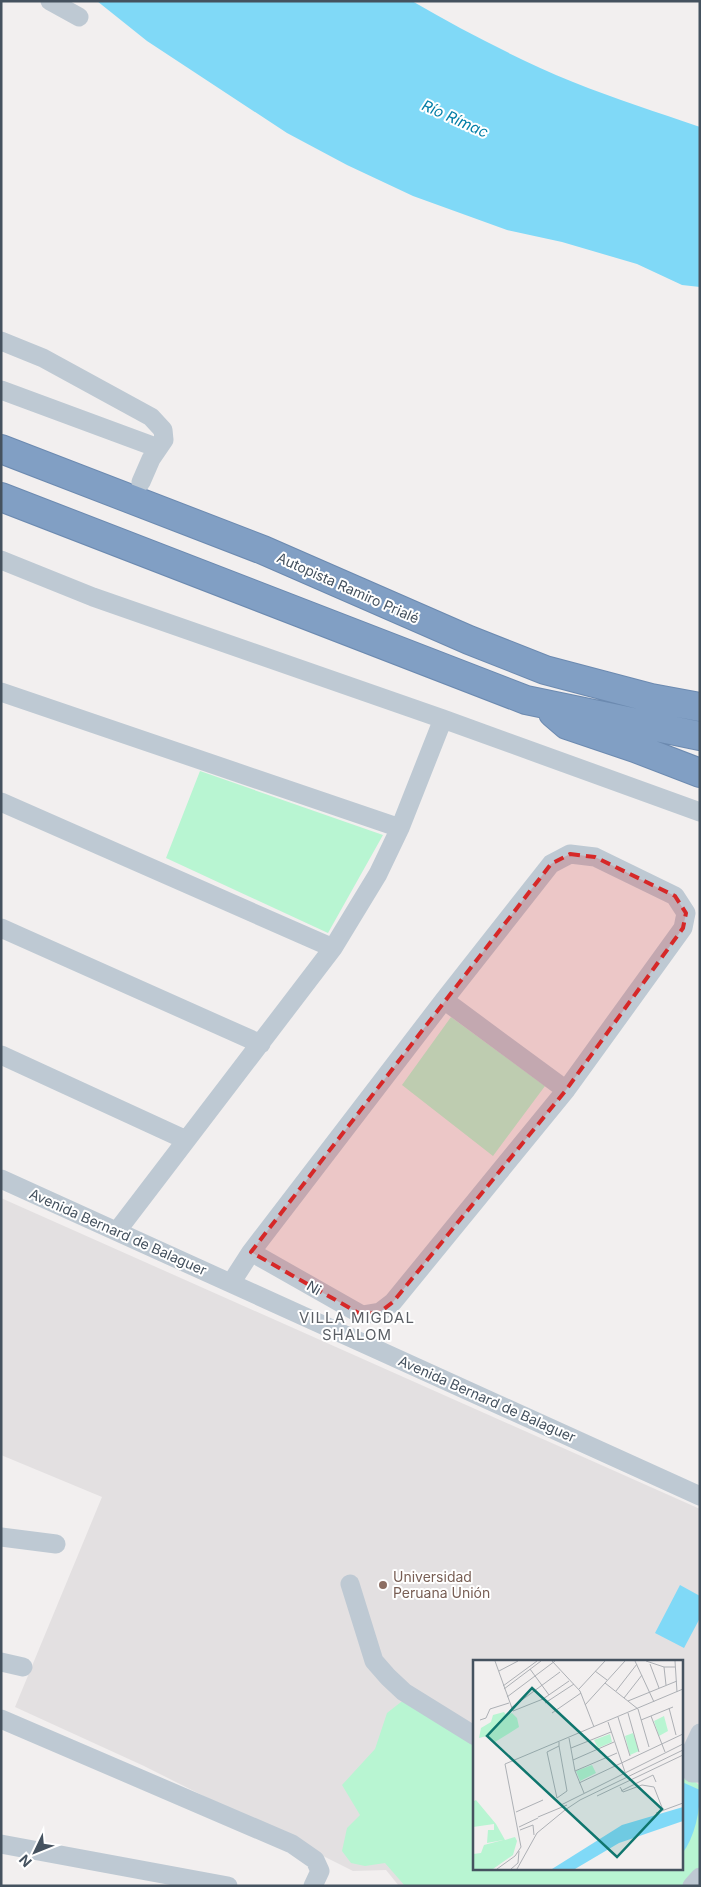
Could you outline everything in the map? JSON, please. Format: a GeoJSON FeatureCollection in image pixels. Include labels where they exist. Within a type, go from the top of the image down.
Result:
{"type":"FeatureCollection","features":[{"type":"Feature","properties":{"kind":"highway","name":"Autopista Ramiro Prialé"},"geometry":{"type":"LineString","coordinates":[[1,449],[263,550],[469,640],[545,670],[651,698],[700,707]]}},
{"type":"Feature","properties":{"kind":"highway"},"geometry":{"type":"LineString","coordinates":[[1,497],[526,700],[700,736]]}},
{"type":"Feature","properties":{"kind":"highway"},"geometry":{"type":"LineString","coordinates":[[543,703],[567,725],[700,773]]}},
{"type":"Feature","properties":{"kind":"street"},"geometry":{"type":"LineString","coordinates":[[50,1],[79,16]]}},
{"type":"Feature","properties":{"kind":"street"},"geometry":{"type":"LineString","coordinates":[[1,341],[43,358],[151,417],[163,430],[164,440],[151,458],[141,482]]}},
{"type":"Feature","properties":{"kind":"street"},"geometry":{"type":"LineString","coordinates":[[1,390],[158,448]]}},
{"type":"Feature","properties":{"kind":"street"},"geometry":{"type":"LineString","coordinates":[[1,560],[93,596],[444,719],[700,812]]}},
{"type":"Feature","properties":{"kind":"street"},"geometry":{"type":"LineString","coordinates":[[1,692],[400,828]]}},
{"type":"Feature","properties":{"kind":"street"},"geometry":{"type":"LineString","coordinates":[[117,1232],[333,948],[378,874],[400,828],[444,719]]}},
{"type":"Feature","properties":{"kind":"street"},"geometry":{"type":"LineString","coordinates":[[1,802],[333,948]]}},
{"type":"Feature","properties":{"kind":"street"},"geometry":{"type":"LineString","coordinates":[[231,1282],[251,1252],[444,1000],[551,864],[570,854],[595,857],[675,896],[686,913],[683,928],[566,1090],[444,1000]]}},
{"type":"Feature","properties":{"kind":"street"},"geometry":{"type":"LineString","coordinates":[[1,928],[261,1044]]}},
{"type":"Feature","properties":{"kind":"street"},"geometry":{"type":"LineString","coordinates":[[1,1055],[186,1140]]}},
{"type":"Feature","properties":{"kind":"street","name":"Ni"},"geometry":{"type":"LineString","coordinates":[[251,1252],[362,1315],[380,1312],[393,1302],[566,1090]]}},
{"type":"Feature","properties":{"kind":"street","name":"Avenida Bernard de Balaguer"},"geometry":{"type":"LineString","coordinates":[[1,1179],[700,1496]]}},
{"type":"Feature","properties":{"kind":"street"},"geometry":{"type":"LineString","coordinates":[[1,1537],[56,1544]]}},
{"type":"Feature","properties":{"kind":"street"},"geometry":{"type":"LineString","coordinates":[[350,1584],[374,1661],[388,1678],[404,1692],[473,1735]]}},
{"type":"Feature","properties":{"kind":"street"},"geometry":{"type":"LineString","coordinates":[[1,1662],[23,1667]]}},
{"type":"Feature","properties":{"kind":"street"},"geometry":{"type":"LineString","coordinates":[[1,1719],[292,1844],[315,1860],[320,1871],[313,1886]]}},
{"type":"Feature","properties":{"kind":"street"},"geometry":{"type":"LineString","coordinates":[[691,1772],[692,1750],[700,1733]]}},
{"type":"Feature","properties":{"kind":"street"},"geometry":{"type":"LineString","coordinates":[[1,1844],[228,1886]]}},
{"type":"Feature","properties":{"kind":"street"},"geometry":{"type":"LineString","coordinates":[[692,1886],[700,1877]]}},
{"type":"Feature","properties":{"kind":"highlighted area"},"geometry":{"type":"Polygon","coordinates":[[[570,854],[595,857],[675,896],[686,913],[683,928],[566,1090],[393,1302],[380,1312],[362,1315],[251,1252],[551,864],[570,854]]]}},
{"type":"Feature","properties":{"kind":"shaded area","name":"Universidad Peruana Unión"},"geometry":{"type":"Polygon","coordinates":[[[1,1198],[700,1509],[700,1886],[399,1886],[386,1870],[353,1871],[144,1766],[15,1707],[102,1497],[1,1455],[1,1198]]]}},
{"type":"Feature","properties":{"kind":"green space"},"geometry":{"type":"Polygon","coordinates":[[[200,771],[383,835],[328,933],[166,858],[200,771]]]}},
{"type":"Feature","properties":{"kind":"green space"},"geometry":{"type":"Polygon","coordinates":[[[451,1017],[545,1086],[493,1156],[402,1085],[451,1017]]]}},
{"type":"Feature","properties":{"kind":"green space"},"geometry":{"type":"Polygon","coordinates":[[[401,1702],[414,1703],[473,1741],[473,1870],[684,1870],[684,1778],[693,1780],[700,1786],[700,1886],[405,1886],[385,1863],[365,1866],[351,1863],[342,1851],[347,1828],[360,1815],[342,1785],[375,1749],[387,1713],[401,1702]]]}},
{"type":"Feature","properties":{"kind":"water","name":"Río Rímac"},"geometry":{"type":"Polygon","coordinates":[[[97,1],[412,1],[491,44],[552,73],[605,94],[700,127],[700,287],[682,285],[637,264],[562,242],[507,230],[413,196],[347,165],[287,133],[147,41],[97,1]]]}},
{"type":"Feature","properties":{"kind":"water"},"geometry":{"type":"Polygon","coordinates":[[[680,1585],[700,1596],[700,1618],[684,1648],[655,1633],[680,1585]]]}},
{"type":"Feature","properties":{"kind":"water"},"geometry":{"type":"Polygon","coordinates":[[[684,1783],[700,1790],[696,1824],[684,1851],[684,1783]]]}},
{"type":"Feature","properties":{"kind":"place","name":"Universidad Peruana Unión"},"geometry":{"type":"Point","coordinates":[383,1585]}},
{"type":"Feature","properties":{"kind":"district","name":"VILLA MIGDAL SHALOM"},"geometry":{"type":"Point","coordinates":[357,1326]}}]}
